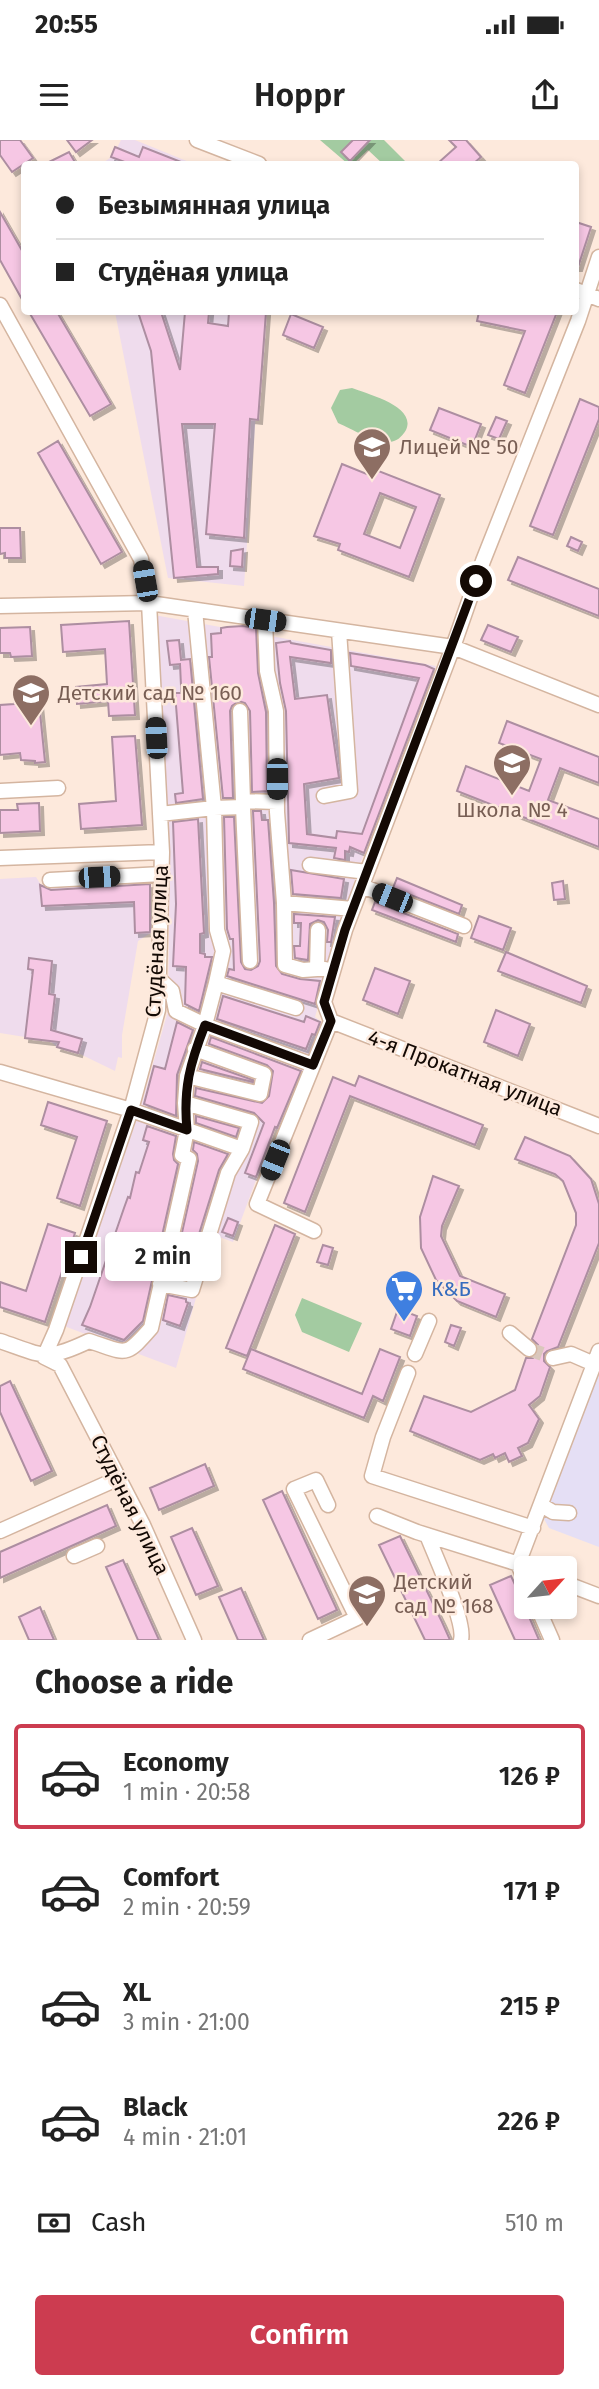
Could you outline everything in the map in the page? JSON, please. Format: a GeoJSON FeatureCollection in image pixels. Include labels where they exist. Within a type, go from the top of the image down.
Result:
{"type":"FeatureCollection","features":[{"type":"Feature","properties":{"kind":"street"},"geometry":{"type":"LineString","coordinates":[[199,140],[252,161]]}},
{"type":"Feature","properties":{"kind":"street"},"geometry":{"type":"LineString","coordinates":[[314,1231],[257,1204],[331,1021],[324,1002],[353,909],[483,561],[578,321],[599,257]]}},
{"type":"Feature","properties":{"kind":"street","name":"Студёная улица"},"geometry":{"type":"LineString","coordinates":[[0,305],[141,559],[149,603],[162,852],[158,1010],[131,1110],[44,1357],[60,1365],[119,1478],[194,1640]]}},
{"type":"Feature","properties":{"kind":"street"},"geometry":{"type":"LineString","coordinates":[[0,606],[149,603],[453,647],[599,705]]}},
{"type":"Feature","properties":{"kind":"street"},"geometry":{"type":"LineString","coordinates":[[0,1341],[44,1357],[64,1353],[89,1341],[124,1352],[133,1349],[151,1328],[189,1159],[183,1155],[187,1130],[187,1076],[205,1025],[223,951],[217,930],[214,808],[195,610]]}},
{"type":"Feature","properties":{"kind":"street"},"geometry":{"type":"LineString","coordinates":[[265,620],[267,671],[276,711],[277,802],[285,965],[303,970],[334,969]]}},
{"type":"Feature","properties":{"kind":"street"},"geometry":{"type":"LineString","coordinates":[[324,796],[350,791],[339,631]]}},
{"type":"Feature","properties":{"kind":"street"},"geometry":{"type":"LineString","coordinates":[[240,711],[250,961]]}},
{"type":"Feature","properties":{"kind":"street"},"geometry":{"type":"LineString","coordinates":[[0,791],[58,788]]}},
{"type":"Feature","properties":{"kind":"street"},"geometry":{"type":"LineString","coordinates":[[160,814],[277,802]]}},
{"type":"Feature","properties":{"kind":"street"},"geometry":{"type":"LineString","coordinates":[[0,858],[162,852]]}},
{"type":"Feature","properties":{"kind":"street"},"geometry":{"type":"LineString","coordinates":[[310,866],[365,879],[464,926]]}},
{"type":"Feature","properties":{"kind":"street"},"geometry":{"type":"LineString","coordinates":[[50,880],[162,873]]}},
{"type":"Feature","properties":{"kind":"street"},"geometry":{"type":"LineString","coordinates":[[284,903],[353,909]]}},
{"type":"Feature","properties":{"kind":"street"},"geometry":{"type":"LineString","coordinates":[[317,969],[318,930]]}},
{"type":"Feature","properties":{"kind":"street"},"geometry":{"type":"LineString","coordinates":[[159,979],[172,991],[176,1011],[205,1025],[313,1065]]}},
{"type":"Feature","properties":{"kind":"street"},"geometry":{"type":"LineString","coordinates":[[216,983],[296,1008]]}},
{"type":"Feature","properties":{"kind":"street","name":"4-я Прокатная улица"},"geometry":{"type":"LineString","coordinates":[[331,1021],[599,1126]]}},
{"type":"Feature","properties":{"kind":"street"},"geometry":{"type":"LineString","coordinates":[[187,1076],[260,1094],[264,1074],[195,1049]]}},
{"type":"Feature","properties":{"kind":"street"},"geometry":{"type":"LineString","coordinates":[[0,1072],[131,1110],[242,1149]]}},
{"type":"Feature","properties":{"kind":"street"},"geometry":{"type":"LineString","coordinates":[[160,1284],[192,1290],[228,1172],[242,1149],[251,1122],[185,1103]]}},
{"type":"Feature","properties":{"kind":"street"},"geometry":{"type":"LineString","coordinates":[[415,1354],[429,1321]]}},
{"type":"Feature","properties":{"kind":"street"},"geometry":{"type":"LineString","coordinates":[[510,1333],[529,1349]]}},
{"type":"Feature","properties":{"kind":"street"},"geometry":{"type":"LineString","coordinates":[[526,1556],[541,1505],[597,1358],[571,1354],[553,1357]]}},
{"type":"Feature","properties":{"kind":"street"},"geometry":{"type":"LineString","coordinates":[[408,1373],[383,1437],[373,1476],[533,1528]]}},
{"type":"Feature","properties":{"kind":"street"},"geometry":{"type":"LineString","coordinates":[[0,1531],[119,1478]]}},
{"type":"Feature","properties":{"kind":"street"},"geometry":{"type":"LineString","coordinates":[[310,1640],[357,1618],[294,1489],[316,1480],[328,1504]]}},
{"type":"Feature","properties":{"kind":"street"},"geometry":{"type":"LineString","coordinates":[[541,1505],[553,1512],[569,1513]]}},
{"type":"Feature","properties":{"kind":"street"},"geometry":{"type":"LineString","coordinates":[[377,1516],[514,1563]]}},
{"type":"Feature","properties":{"kind":"street"},"geometry":{"type":"LineString","coordinates":[[427,1535],[460,1618],[463,1636],[461,1640]]}},
{"type":"Feature","properties":{"kind":"street"},"geometry":{"type":"LineString","coordinates":[[74,1556],[97,1546]]}},
{"type":"Feature","properties":{"kind":"street"},"geometry":{"type":"LineString","coordinates":[[578,1588],[599,1596]]}},
{"type":"Feature","properties":{"kind":"street"},"geometry":{"type":"LineString","coordinates":[[543,1619],[552,1640]]}},
{"type":"Feature","properties":{"kind":"shaded area"},"geometry":{"type":"Polygon","coordinates":[[[121,140],[135,140],[187,161],[106,161],[113,156],[121,140]]]}},
{"type":"Feature","properties":{"kind":"shaded area"},"geometry":{"type":"Polygon","coordinates":[[[116,315],[263,315],[244,586],[168,578],[116,315]]]}},
{"type":"Feature","properties":{"kind":"shaded area"},"geometry":{"type":"Polygon","coordinates":[[[154,615],[436,666],[357,872],[315,1017],[323,1023],[283,1131],[275,1129],[233,1242],[214,1235],[176,1368],[64,1326],[139,1113],[168,1011],[170,849],[154,615]]]}},
{"type":"Feature","properties":{"kind":"shaded area"},"geometry":{"type":"Polygon","coordinates":[[[36,877],[41,885],[150,882],[152,932],[138,941],[122,1035],[122,1058],[118,1057],[115,1071],[78,1053],[57,1047],[50,1041],[0,1033],[0,879],[36,877]]]}},
{"type":"Feature","properties":{"kind":"shaded area"},"geometry":{"type":"Polygon","coordinates":[[[599,1370],[599,1547],[549,1528],[544,1519],[599,1370]]]}},
{"type":"Feature","properties":{"kind":"green space"},"geometry":{"type":"Polygon","coordinates":[[[320,140],[384,140],[405,161],[380,161],[368,150],[356,161],[344,161],[320,140]]]}},
{"type":"Feature","properties":{"kind":"green space"},"geometry":{"type":"Polygon","coordinates":[[[352,388],[389,402],[404,414],[406,430],[401,437],[392,442],[383,441],[338,423],[331,408],[340,390],[352,388]]]}},
{"type":"Feature","properties":{"kind":"green space"},"geometry":{"type":"Polygon","coordinates":[[[302,1298],[362,1323],[349,1352],[302,1332],[295,1315],[302,1298]]]}},
{"type":"Feature","properties":{"kind":"building"},"geometry":{"type":"Polygon","coordinates":[[[0,140],[20,140],[33,158],[21,161],[21,166],[12,172],[0,155],[0,140]]]}},
{"type":"Feature","properties":{"kind":"building"},"geometry":{"type":"Polygon","coordinates":[[[67,140],[92,140],[76,152],[67,140]]]}},
{"type":"Feature","properties":{"kind":"building"},"geometry":{"type":"Polygon","coordinates":[[[353,140],[370,140],[350,161],[341,152],[353,140]]]}},
{"type":"Feature","properties":{"kind":"building"},"geometry":{"type":"Polygon","coordinates":[[[449,140],[466,140],[481,157],[476,161],[440,161],[456,147],[449,140]]]}},
{"type":"Feature","properties":{"kind":"building"},"geometry":{"type":"Polygon","coordinates":[[[115,147],[139,157],[143,147],[178,161],[122,161],[111,157],[115,147]]]}},
{"type":"Feature","properties":{"kind":"building"},"geometry":{"type":"Polygon","coordinates":[[[69,152],[74,161],[51,161],[69,152]]]}},
{"type":"Feature","properties":{"kind":"building"},"geometry":{"type":"Polygon","coordinates":[[[0,212],[21,249],[21,298],[0,260],[0,212]]]}},
{"type":"Feature","properties":{"kind":"building"},"geometry":{"type":"Polygon","coordinates":[[[579,223],[591,227],[579,264],[579,223]]]}},
{"type":"Feature","properties":{"kind":"building"},"geometry":{"type":"Polygon","coordinates":[[[31,315],[59,315],[111,404],[90,416],[31,315]]]}},
{"type":"Feature","properties":{"kind":"building"},"geometry":{"type":"Polygon","coordinates":[[[139,315],[162,315],[180,370],[185,315],[209,315],[208,323],[228,326],[229,315],[266,315],[258,420],[250,419],[244,538],[206,534],[215,424],[182,424],[197,567],[218,567],[218,574],[174,578],[151,351],[139,315]]]}},
{"type":"Feature","properties":{"kind":"building"},"geometry":{"type":"Polygon","coordinates":[[[291,315],[323,327],[314,348],[283,335],[291,315]]]}},
{"type":"Feature","properties":{"kind":"building"},"geometry":{"type":"Polygon","coordinates":[[[478,315],[556,315],[525,393],[504,385],[525,331],[477,321],[478,315]]]}},
{"type":"Feature","properties":{"kind":"building"},"geometry":{"type":"Polygon","coordinates":[[[580,399],[599,407],[599,419],[553,535],[530,526],[580,399]]]}},
{"type":"Feature","properties":{"kind":"building"},"geometry":{"type":"Polygon","coordinates":[[[439,408],[481,424],[472,447],[430,430],[439,408]]]}},
{"type":"Feature","properties":{"kind":"building"},"geometry":{"type":"Polygon","coordinates":[[[496,417],[507,421],[499,439],[488,435],[496,417]]]}},
{"type":"Feature","properties":{"kind":"building"},"geometry":{"type":"Polygon","coordinates":[[[58,441],[122,552],[101,564],[38,453],[58,441]]]}},
{"type":"Feature","properties":{"kind":"building"},"geometry":{"type":"Polygon","coordinates":[[[342,464],[369,475],[371,468],[440,495],[409,577],[338,550],[340,544],[314,536],[342,464]],[[380,493],[364,534],[400,548],[416,507],[380,493]]]}},
{"type":"Feature","properties":{"kind":"building"},"geometry":{"type":"Polygon","coordinates":[[[0,528],[20,528],[21,558],[5,558],[5,553],[0,554],[0,528]]]}},
{"type":"Feature","properties":{"kind":"building"},"geometry":{"type":"Polygon","coordinates":[[[571,537],[582,542],[578,551],[567,546],[571,537]]]}},
{"type":"Feature","properties":{"kind":"building"},"geometry":{"type":"Polygon","coordinates":[[[243,549],[242,567],[230,566],[231,551],[243,549]]]}},
{"type":"Feature","properties":{"kind":"building"},"geometry":{"type":"Polygon","coordinates":[[[518,557],[599,589],[599,616],[508,580],[518,557]]]}},
{"type":"Feature","properties":{"kind":"building"},"geometry":{"type":"Polygon","coordinates":[[[129,621],[135,715],[109,716],[108,701],[77,704],[76,687],[107,684],[105,649],[63,652],[61,625],[129,621]]]}},
{"type":"Feature","properties":{"kind":"building"},"geometry":{"type":"Polygon","coordinates":[[[488,625],[518,637],[511,652],[481,640],[488,625]]]}},
{"type":"Feature","properties":{"kind":"building"},"geometry":{"type":"Polygon","coordinates":[[[30,627],[32,656],[11,657],[10,653],[0,653],[0,628],[30,627]]]}},
{"type":"Feature","properties":{"kind":"building"},"geometry":{"type":"Polygon","coordinates":[[[221,628],[256,628],[258,673],[266,712],[267,791],[252,792],[250,711],[245,703],[239,701],[230,711],[233,798],[223,798],[209,657],[212,657],[211,634],[221,633],[221,628]]]}},
{"type":"Feature","properties":{"kind":"building"},"geometry":{"type":"Polygon","coordinates":[[[179,640],[181,660],[190,659],[203,799],[176,803],[175,794],[183,793],[175,693],[181,693],[180,664],[170,665],[167,641],[179,640]]]}},
{"type":"Feature","properties":{"kind":"building"},"geometry":{"type":"Polygon","coordinates":[[[290,641],[331,650],[331,663],[290,657],[295,699],[327,695],[339,778],[304,784],[307,834],[336,838],[337,831],[362,834],[419,678],[351,666],[350,653],[425,665],[434,669],[364,853],[350,847],[349,852],[345,851],[345,860],[334,858],[336,848],[289,843],[286,711],[276,643],[290,641]]]}},
{"type":"Feature","properties":{"kind":"building"},"geometry":{"type":"Polygon","coordinates":[[[38,693],[45,762],[21,760],[20,753],[0,755],[0,705],[14,704],[20,697],[38,693]]]}},
{"type":"Feature","properties":{"kind":"building"},"geometry":{"type":"Polygon","coordinates":[[[507,721],[599,757],[599,783],[560,768],[548,800],[599,819],[599,847],[457,791],[466,766],[529,791],[541,759],[499,743],[507,721]]]}},
{"type":"Feature","properties":{"kind":"building"},"geometry":{"type":"Polygon","coordinates":[[[135,736],[142,825],[81,829],[79,804],[116,801],[112,737],[135,736]]]}},
{"type":"Feature","properties":{"kind":"building"},"geometry":{"type":"Polygon","coordinates":[[[39,803],[40,831],[0,833],[0,810],[18,810],[17,804],[39,803]]]}},
{"type":"Feature","properties":{"kind":"building"},"geometry":{"type":"Polygon","coordinates":[[[253,811],[261,811],[262,820],[268,820],[276,966],[282,974],[320,981],[315,1004],[227,976],[229,969],[234,970],[233,939],[230,939],[227,929],[224,817],[234,817],[241,962],[245,969],[251,970],[258,966],[260,961],[253,811]]]}},
{"type":"Feature","properties":{"kind":"building"},"geometry":{"type":"Polygon","coordinates":[[[198,819],[204,933],[200,934],[200,953],[205,954],[205,957],[212,957],[199,1011],[185,1004],[186,967],[173,966],[176,904],[173,822],[198,819]]]}},
{"type":"Feature","properties":{"kind":"building"},"geometry":{"type":"Polygon","coordinates":[[[291,870],[344,879],[341,898],[293,894],[291,870]]]}},
{"type":"Feature","properties":{"kind":"building"},"geometry":{"type":"Polygon","coordinates":[[[397,878],[462,905],[459,914],[393,888],[397,878]]]}},
{"type":"Feature","properties":{"kind":"building"},"geometry":{"type":"Polygon","coordinates":[[[563,881],[565,899],[554,900],[552,883],[563,881]]]}},
{"type":"Feature","properties":{"kind":"building"},"geometry":{"type":"Polygon","coordinates":[[[150,884],[150,932],[135,933],[134,902],[42,906],[40,885],[51,890],[150,884]]]}},
{"type":"Feature","properties":{"kind":"building"},"geometry":{"type":"Polygon","coordinates":[[[375,902],[458,934],[456,942],[372,910],[375,902]]]}},
{"type":"Feature","properties":{"kind":"building"},"geometry":{"type":"Polygon","coordinates":[[[294,914],[335,917],[331,942],[327,942],[328,930],[324,922],[318,920],[310,924],[308,960],[295,958],[294,946],[300,946],[301,923],[294,923],[294,914]]]}},
{"type":"Feature","properties":{"kind":"building"},"geometry":{"type":"Polygon","coordinates":[[[479,916],[511,928],[503,950],[471,938],[479,916]]]}},
{"type":"Feature","properties":{"kind":"building"},"geometry":{"type":"Polygon","coordinates":[[[506,952],[587,986],[581,1003],[498,971],[506,952]]]}},
{"type":"Feature","properties":{"kind":"building"},"geometry":{"type":"Polygon","coordinates":[[[29,958],[52,961],[49,994],[55,995],[51,1030],[82,1039],[78,1053],[57,1047],[59,1042],[25,1038],[33,970],[28,969],[29,958]]]}},
{"type":"Feature","properties":{"kind":"building"},"geometry":{"type":"Polygon","coordinates":[[[375,968],[410,981],[398,1014],[363,1000],[375,968]]]}},
{"type":"Feature","properties":{"kind":"building"},"geometry":{"type":"Polygon","coordinates":[[[223,996],[304,1022],[306,1016],[320,1022],[306,1049],[217,1019],[223,996]]]}},
{"type":"Feature","properties":{"kind":"building"},"geometry":{"type":"Polygon","coordinates":[[[496,1010],[530,1024],[518,1056],[484,1042],[496,1010]]]}},
{"type":"Feature","properties":{"kind":"building"},"geometry":{"type":"Polygon","coordinates":[[[177,1022],[193,1030],[177,1075],[176,1116],[144,1104],[154,1066],[165,1069],[177,1022]]]}},
{"type":"Feature","properties":{"kind":"building"},"geometry":{"type":"Polygon","coordinates":[[[211,1037],[301,1071],[256,1177],[245,1173],[264,1123],[254,1113],[195,1096],[196,1088],[262,1103],[269,1096],[273,1071],[267,1065],[209,1044],[211,1037]]]}},
{"type":"Feature","properties":{"kind":"building"},"geometry":{"type":"Polygon","coordinates":[[[202,1062],[253,1080],[253,1082],[200,1069],[202,1062]]]}},
{"type":"Feature","properties":{"kind":"building"},"geometry":{"type":"Polygon","coordinates":[[[359,1076],[483,1125],[475,1145],[350,1096],[305,1212],[284,1203],[333,1077],[355,1086],[359,1076]]]}},
{"type":"Feature","properties":{"kind":"building"},"geometry":{"type":"Polygon","coordinates":[[[48,1102],[107,1121],[80,1206],[57,1198],[77,1137],[41,1125],[48,1102]]]}},
{"type":"Feature","properties":{"kind":"building"},"geometry":{"type":"Polygon","coordinates":[[[196,1116],[239,1128],[236,1137],[196,1123],[196,1116]]]}},
{"type":"Feature","properties":{"kind":"building"},"geometry":{"type":"Polygon","coordinates":[[[147,1126],[176,1136],[173,1154],[178,1164],[143,1321],[124,1340],[82,1325],[128,1197],[130,1198],[136,1172],[139,1173],[149,1142],[143,1140],[147,1126]]]}},
{"type":"Feature","properties":{"kind":"building"},"geometry":{"type":"Polygon","coordinates":[[[525,1137],[570,1156],[591,1179],[599,1204],[599,1243],[558,1347],[544,1354],[544,1361],[550,1367],[540,1396],[529,1405],[539,1419],[528,1443],[518,1448],[522,1456],[509,1462],[505,1453],[495,1458],[493,1454],[480,1460],[410,1431],[424,1396],[471,1412],[515,1390],[526,1358],[533,1358],[538,1351],[538,1345],[532,1339],[576,1225],[576,1213],[563,1181],[555,1174],[515,1159],[525,1137]]]}},
{"type":"Feature","properties":{"kind":"building"},"geometry":{"type":"Polygon","coordinates":[[[194,1142],[228,1154],[219,1170],[185,1279],[172,1277],[183,1247],[179,1246],[198,1161],[193,1150],[194,1142]]]}},
{"type":"Feature","properties":{"kind":"building"},"geometry":{"type":"Polygon","coordinates":[[[433,1176],[459,1186],[442,1226],[441,1236],[460,1276],[505,1294],[496,1317],[457,1301],[436,1280],[421,1248],[420,1217],[433,1176]]]}},
{"type":"Feature","properties":{"kind":"building"},"geometry":{"type":"Polygon","coordinates":[[[228,1218],[238,1222],[233,1236],[222,1232],[228,1218]]]}},
{"type":"Feature","properties":{"kind":"building"},"geometry":{"type":"Polygon","coordinates":[[[48,1224],[75,1233],[45,1322],[0,1307],[0,1282],[26,1291],[48,1224]]]}},
{"type":"Feature","properties":{"kind":"building"},"geometry":{"type":"Polygon","coordinates":[[[275,1225],[295,1234],[247,1356],[226,1348],[275,1225]]]}},
{"type":"Feature","properties":{"kind":"building"},"geometry":{"type":"Polygon","coordinates":[[[323,1245],[333,1248],[328,1265],[317,1262],[323,1245]]]}},
{"type":"Feature","properties":{"kind":"building"},"geometry":{"type":"Polygon","coordinates":[[[168,1295],[186,1299],[188,1303],[180,1326],[163,1320],[168,1295]]]}},
{"type":"Feature","properties":{"kind":"building","name":"К&Б"},"geometry":{"type":"Polygon","coordinates":[[[398,1309],[417,1316],[410,1336],[391,1329],[398,1309]]]}},
{"type":"Feature","properties":{"kind":"building"},"geometry":{"type":"Polygon","coordinates":[[[451,1325],[461,1328],[454,1346],[445,1342],[451,1325]]]}},
{"type":"Feature","properties":{"kind":"building"},"geometry":{"type":"Polygon","coordinates":[[[251,1349],[362,1394],[380,1349],[400,1357],[383,1401],[373,1396],[364,1418],[243,1369],[251,1349]]]}},
{"type":"Feature","properties":{"kind":"building"},"geometry":{"type":"Polygon","coordinates":[[[10,1381],[52,1471],[31,1481],[0,1412],[0,1386],[10,1381]]]}},
{"type":"Feature","properties":{"kind":"building"},"geometry":{"type":"Polygon","coordinates":[[[205,1464],[214,1486],[159,1510],[150,1488],[205,1464]]]}},
{"type":"Feature","properties":{"kind":"building"},"geometry":{"type":"Polygon","coordinates":[[[282,1491],[337,1610],[318,1619],[263,1500],[282,1491]]]}},
{"type":"Feature","properties":{"kind":"building"},"geometry":{"type":"Polygon","coordinates":[[[107,1505],[116,1526],[0,1578],[0,1552],[107,1505]]]}},
{"type":"Feature","properties":{"kind":"building"},"geometry":{"type":"Polygon","coordinates":[[[192,1528],[218,1586],[196,1595],[171,1537],[192,1528]]]}},
{"type":"Feature","properties":{"kind":"building"},"geometry":{"type":"Polygon","coordinates":[[[400,1536],[450,1640],[425,1640],[379,1545],[400,1536]]]}},
{"type":"Feature","properties":{"kind":"building"},"geometry":{"type":"Polygon","coordinates":[[[123,1560],[159,1640],[138,1640],[106,1567],[123,1560]]]}},
{"type":"Feature","properties":{"kind":"building"},"geometry":{"type":"Polygon","coordinates":[[[511,1576],[514,1583],[514,1619],[530,1619],[539,1640],[515,1640],[490,1585],[511,1576]]]}},
{"type":"Feature","properties":{"kind":"building"},"geometry":{"type":"Polygon","coordinates":[[[241,1588],[264,1640],[238,1640],[219,1597],[241,1588]]]}},
{"type":"Feature","properties":{"kind":"building"},"geometry":{"type":"Polygon","coordinates":[[[40,1607],[54,1640],[29,1640],[19,1617],[40,1607]]]}},
{"type":"Feature","properties":{"kind":"tunnel"},"geometry":{"type":"LineString","coordinates":[[529,1349],[553,1358]]}},
{"type":"Feature","properties":{"kind":"place","name":"Лицей № 50"},"geometry":{"type":"Point","coordinates":[372,481]}},
{"type":"Feature","properties":{"kind":"place","name":"Детский сад № 160"},"geometry":{"type":"Point","coordinates":[31,727]}},
{"type":"Feature","properties":{"kind":"place","name":"Школа № 4"},"geometry":{"type":"Point","coordinates":[512,797]}},
{"type":"Feature","properties":{"kind":"place","name":"К&Б"},"geometry":{"type":"Point","coordinates":[404,1323]}},
{"type":"Feature","properties":{"kind":"place","name":"Детский сад № 168"},"geometry":{"type":"Point","coordinates":[367,1628]}},
{"type":"Feature","properties":{"kind":"route"},"geometry":{"type":"LineString","coordinates":[[81,1257],[131,1110],[187,1130],[187,1076],[205,1025],[313,1065],[331,1021],[324,1002],[345,930],[476,581]]}}]}
